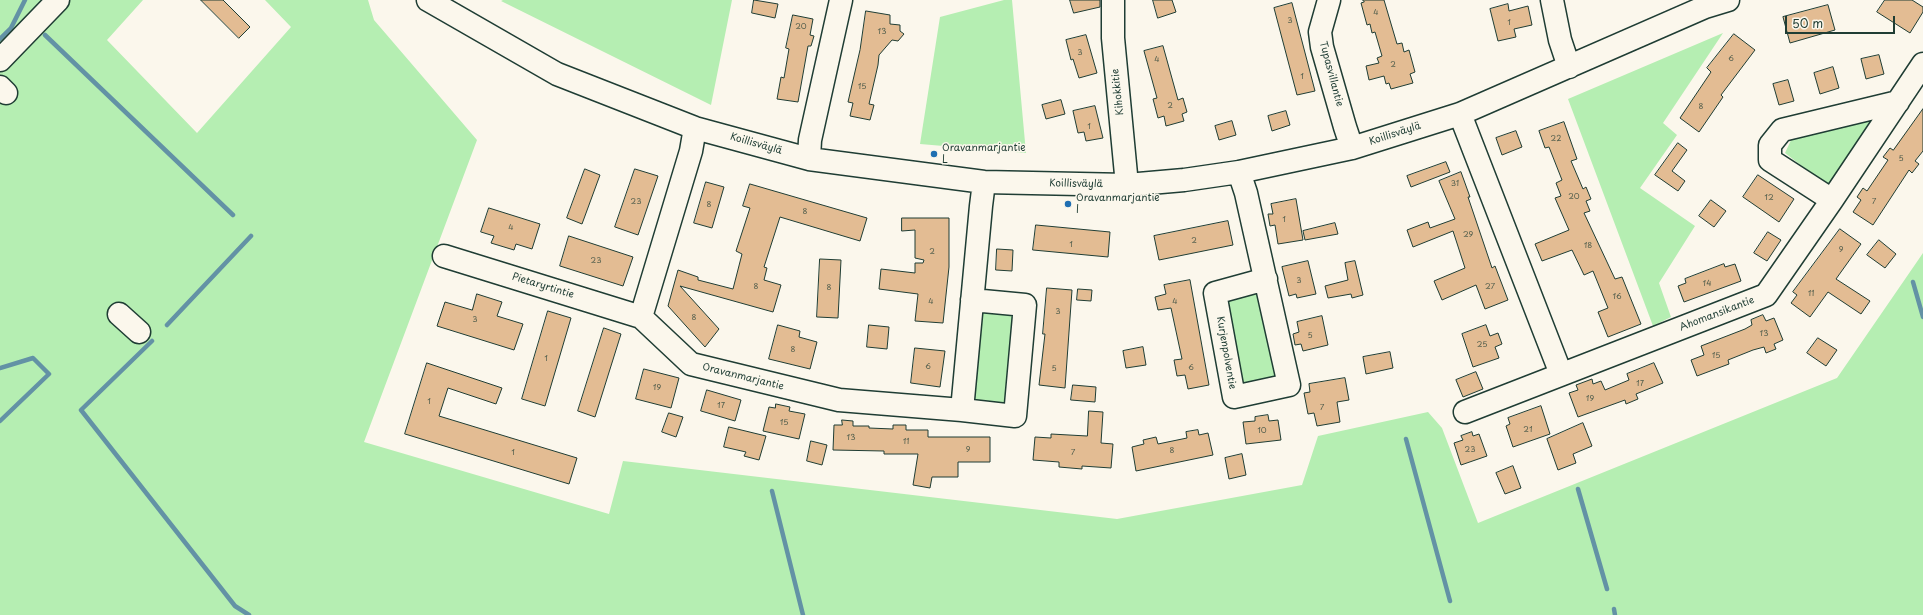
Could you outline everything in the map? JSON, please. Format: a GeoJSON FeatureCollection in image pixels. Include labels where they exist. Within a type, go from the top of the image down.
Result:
{"type":"FeatureCollection","features":[{"type":"Feature","properties":{"kind":"street"},"geometry":{"type":"LineString","coordinates":[[0,60],[58,0]]}},
{"type":"Feature","properties":{"kind":"street","name":"Koillisväylä"},"geometry":{"type":"LineString","coordinates":[[428,0],[557,74],[695,128],[809,159],[984,182],[1127,185],[1184,180],[1239,172],[1352,148],[1460,114],[1706,7],[1728,0]]}},
{"type":"Feature","properties":{"kind":"street"},"geometry":{"type":"LineString","coordinates":[[809,159],[810,140],[841,0]]}},
{"type":"Feature","properties":{"kind":"street","name":"Kihokkitie"},"geometry":{"type":"LineString","coordinates":[[1113,0],[1112,38],[1127,185]]}},
{"type":"Feature","properties":{"kind":"street","name":"Tupasvillantie"},"geometry":{"type":"LineString","coordinates":[[1329,0],[1320,32],[1322,47],[1352,148]]}},
{"type":"Feature","properties":{"kind":"street"},"geometry":{"type":"LineString","coordinates":[[1552,0],[1560,40],[1569,67]]}},
{"type":"Feature","properties":{"kind":"street","name":"Ahomansikantie"},"geometry":{"type":"LineString","coordinates":[[1465,412],[1766,295],[1923,64]]}},
{"type":"Feature","properties":{"kind":"street"},"geometry":{"type":"LineString","coordinates":[[1832,200],[1770,160],[1770,145],[1782,130],[1898,102]]}},
{"type":"Feature","properties":{"kind":"street"},"geometry":{"type":"LineString","coordinates":[[1460,114],[1560,374]]}},
{"type":"Feature","properties":{"kind":"street"},"geometry":{"type":"LineString","coordinates":[[642,317],[691,152],[695,128]]}},
{"type":"Feature","properties":{"kind":"street","name":"Kurjenpolventie"},"geometry":{"type":"LineString","coordinates":[[1239,172],[1246,193],[1266,279],[1289,385],[1234,397],[1215,292],[1266,279]]}},
{"type":"Feature","properties":{"kind":"street"},"geometry":{"type":"LineString","coordinates":[[962,410],[984,182]]}},
{"type":"Feature","properties":{"kind":"street","name":"Pietaryrtintie"},"geometry":{"type":"LineString","coordinates":[[444,256],[642,317]]}},
{"type":"Feature","properties":{"kind":"street","name":"Oravanmarjantie"},"geometry":{"type":"LineString","coordinates":[[642,317],[691,364],[839,400],[1015,416],[1025,305],[972,300]]}},
{"type":"Feature","properties":{"kind":"street"},"geometry":{"type":"LineString","coordinates":[[119,314],[139,332]]}},
{"type":"Feature","properties":{"kind":"green space"},"geometry":{"type":"Polygon","coordinates":[[[0,0],[143,0],[107,40],[197,133],[291,27],[265,0],[368,0],[374,20],[477,140],[364,442],[609,514],[623,461],[1117,519],[1302,485],[1318,436],[1428,412],[1442,428],[1478,523],[1837,378],[1923,253],[1923,615],[0,615],[0,0]]]}},
{"type":"Feature","properties":{"kind":"green space"},"geometry":{"type":"Polygon","coordinates":[[[732,0],[711,105],[501,1],[732,0]]]}},
{"type":"Feature","properties":{"kind":"green space"},"geometry":{"type":"Polygon","coordinates":[[[1004,0],[1012,0],[1026,153],[920,144],[940,17],[1004,0]]]}},
{"type":"Feature","properties":{"kind":"green space"},"geometry":{"type":"Polygon","coordinates":[[[1723,33],[1663,123],[1677,135],[1640,188],[1695,226],[1659,283],[1671,317],[1653,326],[1568,99],[1723,33]]]}},
{"type":"Feature","properties":{"kind":"green space"},"geometry":{"type":"Polygon","coordinates":[[[1880,114],[1829,187],[1785,153],[1792,138],[1880,114]]]}},
{"type":"Feature","properties":{"kind":"green space"},"geometry":{"type":"Polygon","coordinates":[[[1258,290],[1277,376],[1240,385],[1224,297],[1258,290]]]}},
{"type":"Feature","properties":{"kind":"green space"},"geometry":{"type":"Polygon","coordinates":[[[981,311],[1016,313],[1007,405],[972,402],[981,311]]]}},
{"type":"Feature","properties":{"kind":"building"},"geometry":{"type":"Polygon","coordinates":[[[201,0],[223,0],[250,27],[239,38],[201,0]]]}},
{"type":"Feature","properties":{"kind":"building"},"geometry":{"type":"Polygon","coordinates":[[[754,0],[778,4],[775,18],[752,13],[754,0]]]}},
{"type":"Feature","properties":{"kind":"building"},"geometry":{"type":"Polygon","coordinates":[[[1070,0],[1100,0],[1100,7],[1074,13],[1070,0]]]}},
{"type":"Feature","properties":{"kind":"building"},"geometry":{"type":"Polygon","coordinates":[[[1153,0],[1172,0],[1176,12],[1158,18],[1153,0]]]}},
{"type":"Feature","properties":{"kind":"building"},"geometry":{"type":"Polygon","coordinates":[[[1363,0],[1384,0],[1397,44],[1402,43],[1404,52],[1409,50],[1415,72],[1410,74],[1413,83],[1391,89],[1389,83],[1386,84],[1384,76],[1369,80],[1366,66],[1379,63],[1377,58],[1382,56],[1375,32],[1372,33],[1370,24],[1367,25],[1361,3],[1364,2],[1363,0]]]}},
{"type":"Feature","properties":{"kind":"building"},"geometry":{"type":"Polygon","coordinates":[[[1885,0],[1912,0],[1923,7],[1923,12],[1910,33],[1877,12],[1885,0]]]}},
{"type":"Feature","properties":{"kind":"building"},"geometry":{"type":"Polygon","coordinates":[[[1292,3],[1315,91],[1297,95],[1274,8],[1292,3]]]}},
{"type":"Feature","properties":{"kind":"building"},"geometry":{"type":"Polygon","coordinates":[[[1508,4],[1509,11],[1528,6],[1532,25],[1514,29],[1516,37],[1498,41],[1490,9],[1508,4]]]}},
{"type":"Feature","properties":{"kind":"building"},"geometry":{"type":"Polygon","coordinates":[[[1828,5],[1835,30],[1790,43],[1783,17],[1828,5]]]}},
{"type":"Feature","properties":{"kind":"building"},"geometry":{"type":"Polygon","coordinates":[[[866,11],[890,15],[890,24],[900,25],[900,31],[904,34],[898,41],[892,40],[879,55],[869,104],[874,105],[870,120],[850,116],[853,103],[848,102],[860,50],[866,11]]]}},
{"type":"Feature","properties":{"kind":"building"},"geometry":{"type":"Polygon","coordinates":[[[793,15],[813,19],[810,35],[814,36],[811,46],[808,46],[798,102],[777,99],[781,77],[784,78],[789,49],[786,48],[793,15]]]}},
{"type":"Feature","properties":{"kind":"building"},"geometry":{"type":"Polygon","coordinates":[[[1734,34],[1755,50],[1721,95],[1723,97],[1699,132],[1680,118],[1711,72],[1707,68],[1734,34]]]}},
{"type":"Feature","properties":{"kind":"building"},"geometry":{"type":"Polygon","coordinates":[[[1086,35],[1097,73],[1079,78],[1073,59],[1071,60],[1066,40],[1086,35]]]}},
{"type":"Feature","properties":{"kind":"building"},"geometry":{"type":"Polygon","coordinates":[[[1163,46],[1178,100],[1183,98],[1187,112],[1182,114],[1184,121],[1166,126],[1164,116],[1158,118],[1153,99],[1157,98],[1144,51],[1163,46]]]}},
{"type":"Feature","properties":{"kind":"building"},"geometry":{"type":"Polygon","coordinates":[[[1879,55],[1884,74],[1866,79],[1861,59],[1879,55]]]}},
{"type":"Feature","properties":{"kind":"building"},"geometry":{"type":"Polygon","coordinates":[[[1833,67],[1839,88],[1820,94],[1814,73],[1833,67]]]}},
{"type":"Feature","properties":{"kind":"building"},"geometry":{"type":"Polygon","coordinates":[[[1788,80],[1794,101],[1779,105],[1773,84],[1788,80]]]}},
{"type":"Feature","properties":{"kind":"building"},"geometry":{"type":"Polygon","coordinates":[[[1061,100],[1065,114],[1046,119],[1042,105],[1061,100]]]}},
{"type":"Feature","properties":{"kind":"building"},"geometry":{"type":"Polygon","coordinates":[[[1095,106],[1103,138],[1086,141],[1084,132],[1078,133],[1073,111],[1095,106]]]}},
{"type":"Feature","properties":{"kind":"building"},"geometry":{"type":"Polygon","coordinates":[[[1923,109],[1923,151],[1915,161],[1919,164],[1912,173],[1909,170],[1873,225],[1853,212],[1861,200],[1857,197],[1863,188],[1867,191],[1888,160],[1883,157],[1890,148],[1893,150],[1923,109]]]}},
{"type":"Feature","properties":{"kind":"building"},"geometry":{"type":"Polygon","coordinates":[[[1286,111],[1290,125],[1272,131],[1268,116],[1286,111]]]}},
{"type":"Feature","properties":{"kind":"building"},"geometry":{"type":"Polygon","coordinates":[[[1232,121],[1236,135],[1219,140],[1215,126],[1232,121]]]}},
{"type":"Feature","properties":{"kind":"building"},"geometry":{"type":"Polygon","coordinates":[[[1564,122],[1577,159],[1571,161],[1583,189],[1586,187],[1591,199],[1586,201],[1590,211],[1584,213],[1615,279],[1622,277],[1641,324],[1608,337],[1598,312],[1608,308],[1593,271],[1584,275],[1572,250],[1542,261],[1535,244],[1569,230],[1555,198],[1561,196],[1556,183],[1562,180],[1549,147],[1545,148],[1539,131],[1564,122]]]}},
{"type":"Feature","properties":{"kind":"building"},"geometry":{"type":"Polygon","coordinates":[[[1516,131],[1522,147],[1502,155],[1496,138],[1516,131]]]}},
{"type":"Feature","properties":{"kind":"building"},"geometry":{"type":"Polygon","coordinates":[[[1678,143],[1687,150],[1672,171],[1685,181],[1678,191],[1655,175],[1678,143]]]}},
{"type":"Feature","properties":{"kind":"building"},"geometry":{"type":"Polygon","coordinates":[[[1446,162],[1450,172],[1411,187],[1407,176],[1446,162]]]}},
{"type":"Feature","properties":{"kind":"building"},"geometry":{"type":"Polygon","coordinates":[[[585,169],[600,175],[582,224],[567,218],[585,169]]]}},
{"type":"Feature","properties":{"kind":"building"},"geometry":{"type":"Polygon","coordinates":[[[635,169],[658,176],[638,235],[615,227],[635,169]]]}},
{"type":"Feature","properties":{"kind":"building"},"geometry":{"type":"Polygon","coordinates":[[[1461,172],[1492,268],[1495,266],[1508,300],[1485,309],[1476,285],[1442,300],[1434,281],[1465,268],[1453,231],[1413,247],[1407,230],[1428,222],[1430,228],[1455,219],[1439,181],[1461,172]]]}},
{"type":"Feature","properties":{"kind":"building"},"geometry":{"type":"Polygon","coordinates":[[[1758,175],[1794,199],[1779,222],[1743,197],[1758,175]]]}},
{"type":"Feature","properties":{"kind":"building"},"geometry":{"type":"Polygon","coordinates":[[[706,182],[724,187],[712,228],[694,223],[706,182]]]}},
{"type":"Feature","properties":{"kind":"building"},"geometry":{"type":"Polygon","coordinates":[[[750,184],[867,218],[860,241],[780,217],[764,267],[767,268],[764,280],[781,285],[773,312],[680,286],[719,329],[705,347],[668,306],[678,270],[698,277],[698,280],[733,289],[742,254],[736,251],[750,208],[743,206],[750,184]]]}},
{"type":"Feature","properties":{"kind":"building"},"geometry":{"type":"Polygon","coordinates":[[[1296,199],[1303,240],[1278,244],[1275,225],[1270,226],[1268,214],[1273,214],[1271,204],[1296,199]]]}},
{"type":"Feature","properties":{"kind":"building"},"geometry":{"type":"Polygon","coordinates":[[[1711,200],[1726,211],[1714,227],[1699,216],[1711,200]]]}},
{"type":"Feature","properties":{"kind":"building"},"geometry":{"type":"Polygon","coordinates":[[[489,208],[540,224],[532,249],[516,244],[514,250],[491,243],[494,236],[481,232],[489,208]]]}},
{"type":"Feature","properties":{"kind":"building"},"geometry":{"type":"Polygon","coordinates":[[[902,218],[949,218],[949,267],[943,323],[915,321],[918,294],[879,289],[881,269],[915,273],[915,263],[923,263],[924,260],[915,258],[915,230],[902,231],[902,218]]]}},
{"type":"Feature","properties":{"kind":"building"},"geometry":{"type":"Polygon","coordinates":[[[1228,221],[1233,245],[1159,260],[1154,236],[1228,221]]]}},
{"type":"Feature","properties":{"kind":"building"},"geometry":{"type":"Polygon","coordinates":[[[1335,223],[1338,234],[1305,240],[1303,231],[1335,223]]]}},
{"type":"Feature","properties":{"kind":"building"},"geometry":{"type":"Polygon","coordinates":[[[1036,225],[1110,232],[1108,257],[1033,250],[1036,225]]]}},
{"type":"Feature","properties":{"kind":"building"},"geometry":{"type":"Polygon","coordinates":[[[1840,229],[1861,244],[1836,279],[1870,301],[1861,314],[1828,292],[1810,317],[1791,303],[1797,295],[1793,292],[1840,229]]]}},
{"type":"Feature","properties":{"kind":"building"},"geometry":{"type":"Polygon","coordinates":[[[1768,232],[1781,240],[1767,261],[1754,253],[1768,232]]]}},
{"type":"Feature","properties":{"kind":"building"},"geometry":{"type":"Polygon","coordinates":[[[569,236],[633,257],[623,286],[560,266],[569,236]]]}},
{"type":"Feature","properties":{"kind":"building"},"geometry":{"type":"Polygon","coordinates":[[[1879,240],[1896,254],[1885,268],[1867,255],[1879,240]]]}},
{"type":"Feature","properties":{"kind":"building"},"geometry":{"type":"Polygon","coordinates":[[[997,249],[1013,250],[1012,271],[996,270],[997,249]]]}},
{"type":"Feature","properties":{"kind":"building"},"geometry":{"type":"Polygon","coordinates":[[[820,259],[841,260],[838,318],[817,317],[820,259]]]}},
{"type":"Feature","properties":{"kind":"building"},"geometry":{"type":"Polygon","coordinates":[[[1308,261],[1316,294],[1297,298],[1296,294],[1289,296],[1282,267],[1308,261]]]}},
{"type":"Feature","properties":{"kind":"building"},"geometry":{"type":"Polygon","coordinates":[[[1355,261],[1363,295],[1352,298],[1351,294],[1328,298],[1325,286],[1348,280],[1345,263],[1355,261]]]}},
{"type":"Feature","properties":{"kind":"building"},"geometry":{"type":"Polygon","coordinates":[[[1724,264],[1725,267],[1735,264],[1741,281],[1684,302],[1678,286],[1686,283],[1685,279],[1724,264]]]}},
{"type":"Feature","properties":{"kind":"building"},"geometry":{"type":"Polygon","coordinates":[[[1190,280],[1209,385],[1188,389],[1185,375],[1177,376],[1174,360],[1182,359],[1171,308],[1158,310],[1155,297],[1166,294],[1164,285],[1190,280]]]}},
{"type":"Feature","properties":{"kind":"building"},"geometry":{"type":"Polygon","coordinates":[[[1047,288],[1072,290],[1065,388],[1039,385],[1045,334],[1043,334],[1047,288]]]}},
{"type":"Feature","properties":{"kind":"building"},"geometry":{"type":"Polygon","coordinates":[[[1078,289],[1092,290],[1091,301],[1077,300],[1078,289]]]}},
{"type":"Feature","properties":{"kind":"building"},"geometry":{"type":"Polygon","coordinates":[[[477,294],[502,302],[497,316],[523,324],[514,350],[437,326],[445,302],[472,310],[477,294]]]}},
{"type":"Feature","properties":{"kind":"building"},"geometry":{"type":"Polygon","coordinates":[[[548,311],[571,318],[545,406],[522,399],[548,311]]]}},
{"type":"Feature","properties":{"kind":"building"},"geometry":{"type":"Polygon","coordinates":[[[1763,315],[1766,321],[1774,318],[1783,340],[1774,344],[1776,349],[1766,353],[1764,347],[1753,350],[1728,360],[1729,364],[1697,376],[1691,360],[1704,355],[1701,346],[1745,329],[1752,325],[1751,320],[1763,315]]]}},
{"type":"Feature","properties":{"kind":"building"},"geometry":{"type":"Polygon","coordinates":[[[1322,316],[1328,345],[1303,351],[1301,344],[1295,345],[1293,334],[1299,332],[1297,322],[1322,316]]]}},
{"type":"Feature","properties":{"kind":"building"},"geometry":{"type":"Polygon","coordinates":[[[778,325],[800,331],[799,337],[817,342],[810,369],[769,359],[778,325]]]}},
{"type":"Feature","properties":{"kind":"building"},"geometry":{"type":"Polygon","coordinates":[[[869,325],[889,327],[887,349],[867,347],[869,325]]]}},
{"type":"Feature","properties":{"kind":"building"},"geometry":{"type":"Polygon","coordinates":[[[1486,325],[1490,336],[1498,333],[1502,344],[1495,347],[1499,358],[1473,367],[1462,334],[1486,325]]]}},
{"type":"Feature","properties":{"kind":"building"},"geometry":{"type":"Polygon","coordinates":[[[604,328],[621,334],[595,417],[578,411],[604,328]]]}},
{"type":"Feature","properties":{"kind":"building"},"geometry":{"type":"Polygon","coordinates":[[[1818,338],[1837,350],[1826,366],[1807,353],[1818,338]]]}},
{"type":"Feature","properties":{"kind":"building"},"geometry":{"type":"Polygon","coordinates":[[[1143,347],[1146,365],[1126,368],[1123,351],[1143,347]]]}},
{"type":"Feature","properties":{"kind":"building"},"geometry":{"type":"Polygon","coordinates":[[[915,348],[945,351],[940,387],[911,383],[915,348]]]}},
{"type":"Feature","properties":{"kind":"building"},"geometry":{"type":"Polygon","coordinates":[[[1390,352],[1393,368],[1366,374],[1363,357],[1390,352]]]}},
{"type":"Feature","properties":{"kind":"building"},"geometry":{"type":"Polygon","coordinates":[[[427,363],[502,388],[496,404],[448,388],[439,416],[577,458],[569,484],[405,434],[427,363]]]}},
{"type":"Feature","properties":{"kind":"building"},"geometry":{"type":"Polygon","coordinates":[[[1654,363],[1663,383],[1636,394],[1638,399],[1626,404],[1625,400],[1578,417],[1569,393],[1578,390],[1576,385],[1592,379],[1593,384],[1601,381],[1605,390],[1629,380],[1627,374],[1654,363]]]}},
{"type":"Feature","properties":{"kind":"building"},"geometry":{"type":"Polygon","coordinates":[[[644,369],[679,378],[671,408],[636,399],[644,369]]]}},
{"type":"Feature","properties":{"kind":"building"},"geometry":{"type":"Polygon","coordinates":[[[1476,372],[1483,389],[1463,397],[1456,380],[1476,372]]]}},
{"type":"Feature","properties":{"kind":"building"},"geometry":{"type":"Polygon","coordinates":[[[1345,378],[1349,400],[1337,402],[1340,422],[1317,426],[1314,413],[1308,414],[1304,393],[1310,392],[1309,384],[1345,378]]]}},
{"type":"Feature","properties":{"kind":"building"},"geometry":{"type":"Polygon","coordinates":[[[1073,385],[1096,387],[1095,402],[1071,400],[1073,385]]]}},
{"type":"Feature","properties":{"kind":"building"},"geometry":{"type":"Polygon","coordinates":[[[707,390],[741,400],[735,421],[701,411],[707,390]]]}},
{"type":"Feature","properties":{"kind":"building"},"geometry":{"type":"Polygon","coordinates":[[[776,404],[790,407],[789,411],[805,414],[799,439],[763,431],[769,407],[775,408],[776,404]]]}},
{"type":"Feature","properties":{"kind":"building"},"geometry":{"type":"Polygon","coordinates":[[[1541,406],[1550,434],[1513,447],[1506,426],[1510,424],[1508,418],[1541,406]]]}},
{"type":"Feature","properties":{"kind":"building"},"geometry":{"type":"Polygon","coordinates":[[[1089,411],[1103,412],[1101,443],[1113,444],[1111,468],[1082,466],[1082,469],[1059,467],[1059,462],[1033,460],[1035,437],[1051,438],[1051,434],[1087,436],[1089,411]]]}},
{"type":"Feature","properties":{"kind":"building"},"geometry":{"type":"Polygon","coordinates":[[[669,413],[683,417],[676,437],[662,432],[669,413]]]}},
{"type":"Feature","properties":{"kind":"building"},"geometry":{"type":"Polygon","coordinates":[[[1268,415],[1269,421],[1278,420],[1281,440],[1246,444],[1243,422],[1255,421],[1255,417],[1268,415]]]}},
{"type":"Feature","properties":{"kind":"building"},"geometry":{"type":"Polygon","coordinates":[[[842,420],[853,421],[853,426],[869,426],[869,428],[893,429],[893,425],[906,425],[906,430],[928,430],[928,437],[990,437],[990,462],[958,462],[958,477],[932,477],[930,488],[913,485],[918,454],[884,454],[884,451],[833,450],[834,425],[842,425],[842,420]]]}},
{"type":"Feature","properties":{"kind":"building"},"geometry":{"type":"Polygon","coordinates":[[[1583,423],[1592,446],[1573,454],[1576,463],[1558,470],[1547,439],[1583,423]]]}},
{"type":"Feature","properties":{"kind":"building"},"geometry":{"type":"Polygon","coordinates":[[[729,427],[766,436],[759,460],[744,456],[746,452],[724,447],[729,427]]]}},
{"type":"Feature","properties":{"kind":"building"},"geometry":{"type":"Polygon","coordinates":[[[1198,430],[1199,435],[1208,433],[1213,455],[1136,471],[1132,447],[1144,444],[1143,440],[1156,437],[1158,444],[1187,438],[1186,432],[1198,430]]]}},
{"type":"Feature","properties":{"kind":"building"},"geometry":{"type":"Polygon","coordinates":[[[1472,432],[1473,436],[1479,434],[1487,456],[1461,465],[1454,443],[1463,440],[1461,436],[1472,432]]]}},
{"type":"Feature","properties":{"kind":"building"},"geometry":{"type":"Polygon","coordinates":[[[811,441],[827,445],[822,465],[807,461],[811,441]]]}},
{"type":"Feature","properties":{"kind":"building"},"geometry":{"type":"Polygon","coordinates":[[[1242,454],[1246,475],[1229,479],[1225,458],[1242,454]]]}},
{"type":"Feature","properties":{"kind":"building"},"geometry":{"type":"Polygon","coordinates":[[[1513,466],[1521,488],[1505,494],[1496,473],[1513,466]]]}},
{"type":"Feature","properties":{"kind":"waterway"},"geometry":{"type":"LineString","coordinates":[[0,39],[11,28],[25,0]]}},
{"type":"Feature","properties":{"kind":"waterway"},"geometry":{"type":"LineString","coordinates":[[45,35],[233,215]]}},
{"type":"Feature","properties":{"kind":"waterway"},"geometry":{"type":"LineString","coordinates":[[167,325],[251,236]]}},
{"type":"Feature","properties":{"kind":"waterway"},"geometry":{"type":"LineString","coordinates":[[1913,282],[1923,317]]}},
{"type":"Feature","properties":{"kind":"waterway"},"geometry":{"type":"LineString","coordinates":[[152,341],[81,410],[235,606],[249,615]]}},
{"type":"Feature","properties":{"kind":"waterway"},"geometry":{"type":"LineString","coordinates":[[0,368],[33,358],[49,374],[0,421]]}},
{"type":"Feature","properties":{"kind":"waterway"},"geometry":{"type":"LineString","coordinates":[[1406,439],[1450,601]]}},
{"type":"Feature","properties":{"kind":"waterway"},"geometry":{"type":"LineString","coordinates":[[1578,489],[1607,589]]}},
{"type":"Feature","properties":{"kind":"waterway"},"geometry":{"type":"LineString","coordinates":[[772,491],[803,615]]}},
{"type":"Feature","properties":{"kind":"waterway"},"geometry":{"type":"LineString","coordinates":[[1614,609],[1615,615]]}},
{"type":"Feature","properties":{"kind":"place","name":"Oravanmarjantie L"},"geometry":{"type":"Point","coordinates":[934,154]}},
{"type":"Feature","properties":{"kind":"place","name":"Oravanmarjantie I"},"geometry":{"type":"Point","coordinates":[1068,204]}}]}
